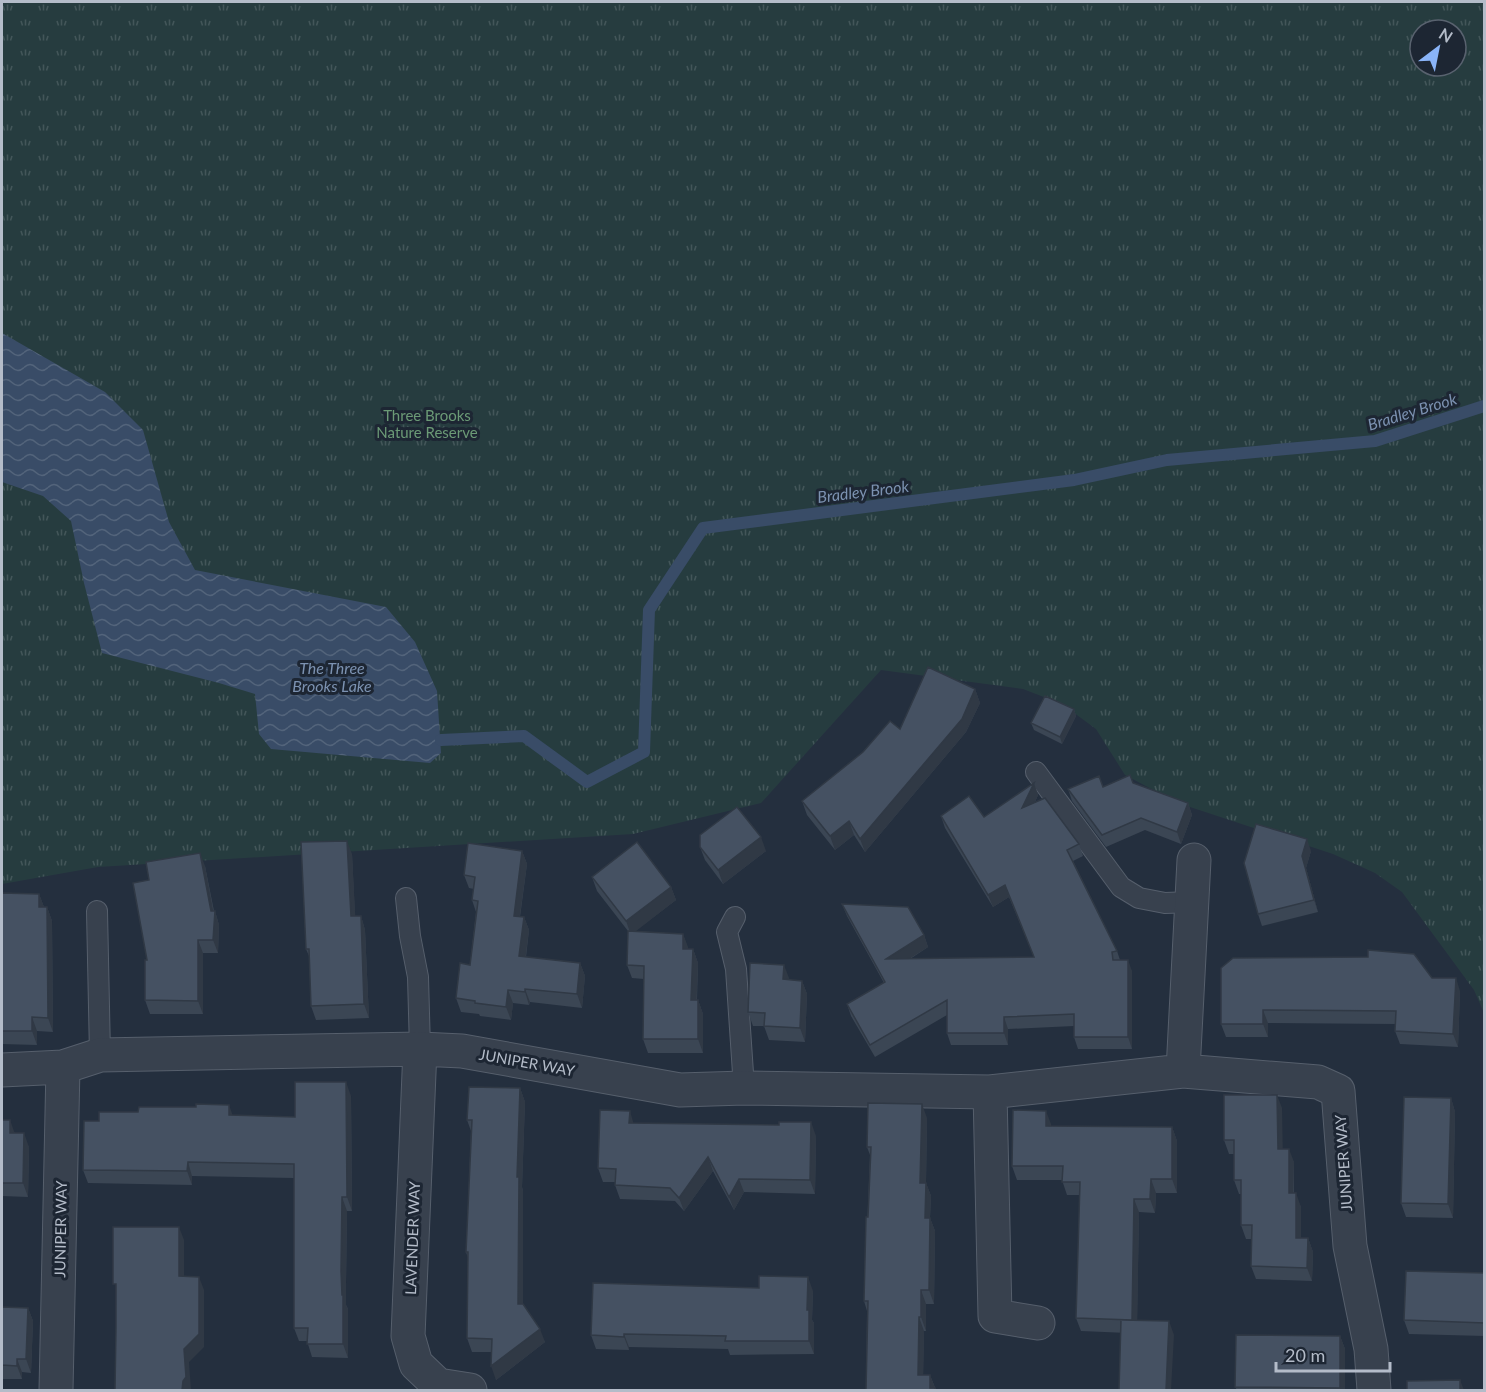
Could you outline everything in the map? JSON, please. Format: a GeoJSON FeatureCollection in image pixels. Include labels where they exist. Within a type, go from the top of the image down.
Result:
{"type":"FeatureCollection","features":[{"type":"Feature","properties":{"kind":"street"},"geometry":{"type":"LineString","coordinates":[[1183,1071],[1194,860]]}},
{"type":"Feature","properties":{"kind":"street","name":"JUNIPER WAY"},"geometry":{"type":"LineString","coordinates":[[2,1070],[63,1067],[100,1056],[420,1049],[462,1051],[680,1090],[744,1088],[990,1092],[1183,1071],[1318,1082],[1338,1092],[1350,1246],[1371,1349],[1374,1390]]}},
{"type":"Feature","properties":{"kind":"street","name":"LAVENDER WAY"},"geometry":{"type":"LineString","coordinates":[[420,1049],[408,1336],[416,1364],[438,1385],[470,1390]]}},
{"type":"Feature","properties":{"kind":"street","name":"JUNIPER WAY"},"geometry":{"type":"LineString","coordinates":[[56,1390],[63,1067]]}},
{"type":"Feature","properties":{"kind":"street"},"geometry":{"type":"LineString","coordinates":[[990,1092],[995,1316],[1038,1323]]}},
{"type":"Feature","properties":{"kind":"lane"},"geometry":{"type":"LineString","coordinates":[[1036,772],[1121,887],[1139,898],[1165,903],[1192,902]]}},
{"type":"Feature","properties":{"kind":"lane"},"geometry":{"type":"LineString","coordinates":[[406,898],[418,977],[420,1049]]}},
{"type":"Feature","properties":{"kind":"lane"},"geometry":{"type":"LineString","coordinates":[[97,911],[100,1056]]}},
{"type":"Feature","properties":{"kind":"lane"},"geometry":{"type":"LineString","coordinates":[[735,917],[727,932],[736,969],[744,1088]]}},
{"type":"Feature","properties":{"kind":"green space","name":"Three Brooks Nature Reserve"},"geometry":{"type":"Polygon","coordinates":[[[2,2],[1484,2],[1484,1013],[1474,990],[1402,892],[1375,873],[1333,854],[1178,803],[1125,775],[1096,729],[1062,704],[1023,689],[881,670],[761,803],[633,834],[98,867],[2,884],[2,2]]]}},
{"type":"Feature","properties":{"kind":"water","name":"The Three Brooks Lake"},"geometry":{"type":"Polygon","coordinates":[[[2,333],[105,392],[143,430],[169,522],[195,570],[386,607],[415,642],[437,691],[441,753],[430,763],[271,749],[259,734],[255,694],[102,653],[71,521],[43,496],[2,482],[2,333]]]}},
{"type":"Feature","properties":{"kind":"building"},"geometry":{"type":"Polygon","coordinates":[[[928,667],[975,689],[962,719],[860,839],[849,821],[830,836],[802,801],[863,752],[890,721],[900,729],[928,667]]]}},
{"type":"Feature","properties":{"kind":"building"},"geometry":{"type":"Polygon","coordinates":[[[1045,696],[1074,709],[1060,737],[1031,723],[1045,696]]]}},
{"type":"Feature","properties":{"kind":"building"},"geometry":{"type":"Polygon","coordinates":[[[1130,775],[1133,783],[1188,803],[1177,832],[1141,818],[1102,835],[1068,789],[1099,776],[1103,787],[1130,775]]]}},
{"type":"Feature","properties":{"kind":"building"},"geometry":{"type":"Polygon","coordinates":[[[1034,783],[1022,808],[1045,798],[1079,844],[1067,850],[1117,951],[1112,952],[1113,960],[1128,960],[1128,1037],[1074,1037],[1074,1014],[1004,1017],[1004,1033],[947,1033],[947,1000],[870,1045],[847,1004],[885,982],[842,904],[908,907],[924,935],[886,959],[1034,957],[1005,885],[988,895],[941,816],[969,796],[984,817],[1034,783]]]}},
{"type":"Feature","properties":{"kind":"building"},"geometry":{"type":"Polygon","coordinates":[[[737,807],[761,837],[718,870],[700,847],[700,835],[737,807]]]}},
{"type":"Feature","properties":{"kind":"building"},"geometry":{"type":"Polygon","coordinates":[[[1256,824],[1307,839],[1302,856],[1314,900],[1258,914],[1244,863],[1256,824]]]}},
{"type":"Feature","properties":{"kind":"building"},"geometry":{"type":"Polygon","coordinates":[[[347,841],[351,916],[361,916],[364,1004],[311,1006],[301,842],[347,841]]]}},
{"type":"Feature","properties":{"kind":"building"},"geometry":{"type":"Polygon","coordinates":[[[637,842],[671,887],[626,921],[592,877],[637,842]]]}},
{"type":"Feature","properties":{"kind":"building"},"geometry":{"type":"Polygon","coordinates":[[[468,843],[522,851],[514,916],[524,917],[519,956],[580,963],[577,994],[525,989],[525,992],[508,990],[506,1007],[456,998],[460,963],[470,965],[478,901],[472,900],[475,877],[464,875],[468,843]]]}},
{"type":"Feature","properties":{"kind":"building"},"geometry":{"type":"Polygon","coordinates":[[[200,853],[211,911],[215,911],[213,940],[198,940],[198,1001],[145,1000],[145,960],[147,960],[133,883],[149,880],[146,862],[200,853]]]}},
{"type":"Feature","properties":{"kind":"building"},"geometry":{"type":"Polygon","coordinates":[[[2,893],[39,894],[39,907],[47,907],[48,1018],[32,1017],[32,1031],[2,1031],[2,893]]]}},
{"type":"Feature","properties":{"kind":"building"},"geometry":{"type":"Polygon","coordinates":[[[628,931],[683,934],[683,949],[693,949],[691,1000],[698,1000],[698,1039],[643,1039],[644,966],[627,965],[628,931]]]}},
{"type":"Feature","properties":{"kind":"building"},"geometry":{"type":"Polygon","coordinates":[[[1368,950],[1414,954],[1432,978],[1456,978],[1453,1034],[1395,1031],[1396,1011],[1263,1010],[1263,1024],[1221,1024],[1221,968],[1233,958],[1368,957],[1368,950]]]}},
{"type":"Feature","properties":{"kind":"building"},"geometry":{"type":"Polygon","coordinates":[[[750,963],[784,965],[783,979],[802,981],[800,1028],[764,1026],[765,1013],[748,1012],[750,963]]]}},
{"type":"Feature","properties":{"kind":"building"},"geometry":{"type":"Polygon","coordinates":[[[295,1082],[346,1082],[347,1197],[342,1197],[341,1271],[343,1344],[307,1344],[308,1328],[294,1328],[294,1164],[188,1162],[187,1171],[83,1170],[84,1121],[99,1121],[99,1112],[138,1112],[139,1107],[196,1107],[196,1104],[229,1105],[229,1115],[295,1117],[295,1082]]]}},
{"type":"Feature","properties":{"kind":"building"},"geometry":{"type":"Polygon","coordinates":[[[469,1087],[520,1088],[517,1177],[519,1177],[518,1304],[523,1304],[540,1329],[491,1366],[492,1339],[467,1338],[468,1252],[466,1252],[472,1120],[467,1120],[469,1087]]]}},
{"type":"Feature","properties":{"kind":"building"},"geometry":{"type":"Polygon","coordinates":[[[1224,1095],[1277,1095],[1278,1149],[1289,1149],[1289,1193],[1296,1193],[1296,1238],[1308,1238],[1307,1268],[1251,1266],[1252,1225],[1241,1225],[1241,1180],[1234,1180],[1234,1140],[1224,1140],[1224,1095]]]}},
{"type":"Feature","properties":{"kind":"building"},"geometry":{"type":"Polygon","coordinates":[[[1404,1097],[1451,1098],[1448,1204],[1401,1203],[1404,1097]]]}},
{"type":"Feature","properties":{"kind":"building"},"geometry":{"type":"Polygon","coordinates":[[[868,1103],[922,1104],[920,1183],[926,1183],[925,1218],[930,1218],[929,1290],[921,1290],[918,1375],[930,1375],[930,1388],[935,1388],[935,1390],[866,1390],[868,1301],[864,1301],[866,1217],[868,1217],[871,1147],[867,1147],[868,1103]]]}},
{"type":"Feature","properties":{"kind":"building"},"geometry":{"type":"Polygon","coordinates":[[[600,1110],[630,1111],[629,1123],[779,1125],[779,1122],[811,1122],[810,1180],[739,1179],[729,1197],[708,1157],[679,1198],[670,1188],[615,1185],[616,1169],[598,1168],[600,1110]]]}},
{"type":"Feature","properties":{"kind":"building"},"geometry":{"type":"Polygon","coordinates":[[[1013,1110],[1046,1111],[1046,1126],[1172,1127],[1172,1179],[1151,1179],[1150,1199],[1134,1199],[1132,1320],[1076,1318],[1080,1182],[1062,1182],[1063,1166],[1012,1166],[1013,1110]]]}},
{"type":"Feature","properties":{"kind":"building"},"geometry":{"type":"Polygon","coordinates":[[[2,1120],[10,1120],[10,1133],[24,1133],[23,1183],[2,1183],[2,1120]]]}},
{"type":"Feature","properties":{"kind":"building"},"geometry":{"type":"Polygon","coordinates":[[[113,1227],[179,1227],[179,1276],[199,1277],[199,1334],[184,1349],[186,1377],[182,1390],[115,1390],[116,1284],[113,1284],[113,1227]]]}},
{"type":"Feature","properties":{"kind":"building"},"geometry":{"type":"Polygon","coordinates":[[[1406,1271],[1485,1273],[1485,1323],[1404,1320],[1406,1271]]]}},
{"type":"Feature","properties":{"kind":"building"},"geometry":{"type":"Polygon","coordinates":[[[759,1276],[808,1277],[809,1341],[725,1341],[726,1336],[591,1335],[593,1283],[759,1288],[759,1276]]]}},
{"type":"Feature","properties":{"kind":"building"},"geometry":{"type":"Polygon","coordinates":[[[2,1307],[28,1308],[26,1359],[17,1359],[17,1366],[2,1365],[2,1307]]]}},
{"type":"Feature","properties":{"kind":"building"},"geometry":{"type":"Polygon","coordinates":[[[1121,1320],[1169,1321],[1166,1390],[1119,1390],[1121,1320]]]}},
{"type":"Feature","properties":{"kind":"building"},"geometry":{"type":"Polygon","coordinates":[[[1236,1335],[1340,1336],[1340,1388],[1235,1387],[1236,1335]]]}},
{"type":"Feature","properties":{"kind":"building"},"geometry":{"type":"Polygon","coordinates":[[[1460,1380],[1460,1390],[1407,1390],[1407,1381],[1460,1380]]]}},
{"type":"Feature","properties":{"kind":"waterway","name":"Bradley Brook"},"geometry":{"type":"LineString","coordinates":[[441,740],[524,736],[587,782],[644,752],[649,610],[703,528],[1074,480],[1167,460],[1375,441],[1484,406]]}}]}
